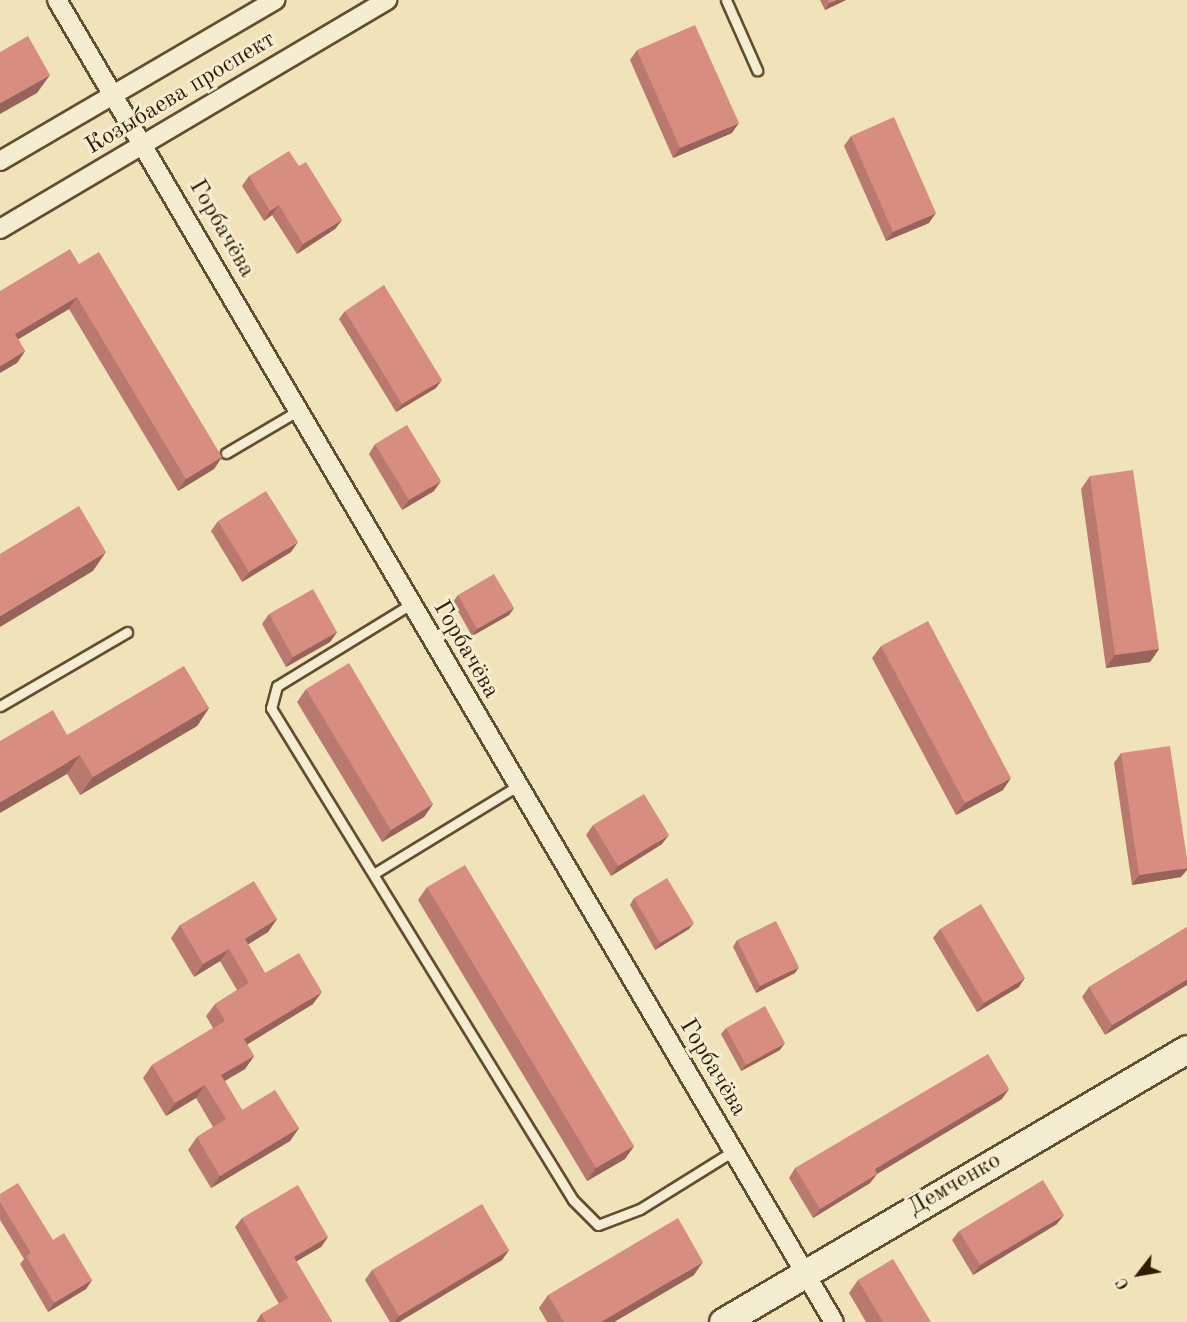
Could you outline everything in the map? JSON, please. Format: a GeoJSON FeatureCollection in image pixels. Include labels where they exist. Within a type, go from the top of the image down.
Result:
{"type":"FeatureCollection","features":[{"type":"Feature","properties":{"kind":"street","name":"Горбачёва"},"geometry":{"type":"LineString","coordinates":[[57,0],[299,410],[516,787],[834,1322]]}},
{"type":"Feature","properties":{"kind":"street","name":"Козыбаева проспект"},"geometry":{"type":"LineString","coordinates":[[0,161],[275,0]]}},
{"type":"Feature","properties":{"kind":"street","name":"Козыбаева проспект"},"geometry":{"type":"LineString","coordinates":[[0,229],[387,0]]}},
{"type":"Feature","properties":{"kind":"street","name":"Демченко"},"geometry":{"type":"LineString","coordinates":[[723,1322],[1187,1049]]}},
{"type":"Feature","properties":{"kind":"lane"},"geometry":{"type":"LineString","coordinates":[[726,0],[757,70]]}},
{"type":"Feature","properties":{"kind":"lane"},"geometry":{"type":"LineString","coordinates":[[226,453],[299,410]]}},
{"type":"Feature","properties":{"kind":"lane"},"geometry":{"type":"LineString","coordinates":[[411,604],[277,686],[271,708],[375,873],[573,1200],[598,1225],[640,1209],[734,1151]]}},
{"type":"Feature","properties":{"kind":"lane"},"geometry":{"type":"LineString","coordinates":[[0,706],[127,632]]}},
{"type":"Feature","properties":{"kind":"lane"},"geometry":{"type":"LineString","coordinates":[[375,873],[516,787]]}},
{"type":"Feature","properties":{"kind":"building"},"geometry":{"type":"Polygon","coordinates":[[[695,25],[739,123],[680,148],[637,50],[695,25]]]}},
{"type":"Feature","properties":{"kind":"building"},"geometry":{"type":"Polygon","coordinates":[[[28,36],[50,75],[0,103],[0,52],[28,36]]]}},
{"type":"Feature","properties":{"kind":"building"},"geometry":{"type":"Polygon","coordinates":[[[894,117],[936,213],[893,232],[851,136],[894,117]]]}},
{"type":"Feature","properties":{"kind":"building"},"geometry":{"type":"Polygon","coordinates":[[[289,151],[299,166],[306,162],[342,220],[303,244],[279,205],[270,211],[249,176],[289,151]]]}},
{"type":"Feature","properties":{"kind":"building"},"geometry":{"type":"Polygon","coordinates":[[[70,249],[79,264],[99,252],[222,457],[186,479],[77,297],[15,334],[25,351],[0,366],[0,291],[70,249]]]}},
{"type":"Feature","properties":{"kind":"building"},"geometry":{"type":"Polygon","coordinates":[[[384,285],[442,380],[402,404],[345,311],[384,285]]]}},
{"type":"Feature","properties":{"kind":"building"},"geometry":{"type":"Polygon","coordinates":[[[407,425],[441,481],[409,500],[375,444],[407,425]]]}},
{"type":"Feature","properties":{"kind":"building"},"geometry":{"type":"Polygon","coordinates":[[[1133,470],[1159,649],[1115,655],[1090,476],[1133,470]]]}},
{"type":"Feature","properties":{"kind":"building"},"geometry":{"type":"Polygon","coordinates":[[[266,491],[298,542],[249,572],[218,521],[266,491]]]}},
{"type":"Feature","properties":{"kind":"building"},"geometry":{"type":"Polygon","coordinates":[[[79,506],[106,552],[0,616],[0,554],[79,506]]]}},
{"type":"Feature","properties":{"kind":"building"},"geometry":{"type":"Polygon","coordinates":[[[494,574],[514,608],[477,629],[458,595],[494,574]]]}},
{"type":"Feature","properties":{"kind":"building"},"geometry":{"type":"Polygon","coordinates":[[[313,589],[337,632],[293,657],[269,614],[313,589]]]}},
{"type":"Feature","properties":{"kind":"building"},"geometry":{"type":"Polygon","coordinates":[[[928,621],[1011,778],[965,803],[881,646],[928,621]]]}},
{"type":"Feature","properties":{"kind":"building"},"geometry":{"type":"Polygon","coordinates":[[[349,663],[433,804],[391,830],[306,689],[349,663]]]}},
{"type":"Feature","properties":{"kind":"building"},"geometry":{"type":"Polygon","coordinates":[[[184,666],[209,708],[93,777],[80,755],[0,802],[0,741],[53,710],[67,735],[184,666]]]}},
{"type":"Feature","properties":{"kind":"building"},"geometry":{"type":"Polygon","coordinates":[[[1170,746],[1187,868],[1139,875],[1121,753],[1170,746]]]}},
{"type":"Feature","properties":{"kind":"building"},"geometry":{"type":"Polygon","coordinates":[[[644,794],[669,835],[618,866],[593,825],[644,794]]]}},
{"type":"Feature","properties":{"kind":"building"},"geometry":{"type":"Polygon","coordinates":[[[465,865],[634,1146],[596,1168],[427,887],[465,865]]]}},
{"type":"Feature","properties":{"kind":"building"},"geometry":{"type":"Polygon","coordinates":[[[667,878],[694,923],[660,943],[634,898],[667,878]]]}},
{"type":"Feature","properties":{"kind":"building"},"geometry":{"type":"Polygon","coordinates":[[[254,881],[277,919],[245,939],[265,973],[299,953],[322,992],[244,1039],[254,1056],[221,1075],[242,1110],[275,1090],[299,1128],[220,1176],[197,1137],[226,1119],[205,1085],[175,1103],[152,1065],[225,1021],[215,1004],[249,983],[229,949],[203,964],[180,925],[254,881]]]}},
{"type":"Feature","properties":{"kind":"building"},"geometry":{"type":"Polygon","coordinates":[[[981,904],[1025,978],[984,1003],[940,929],[981,904]]]}},
{"type":"Feature","properties":{"kind":"building"},"geometry":{"type":"Polygon","coordinates":[[[776,921],[799,967],[760,986],[737,940],[776,921]]]}},
{"type":"Feature","properties":{"kind":"building"},"geometry":{"type":"Polygon","coordinates":[[[1187,927],[1187,979],[1112,1025],[1089,987],[1187,927]]]}},
{"type":"Feature","properties":{"kind":"building"},"geometry":{"type":"Polygon","coordinates":[[[765,1006],[785,1043],[746,1065],[726,1028],[765,1006]]]}},
{"type":"Feature","properties":{"kind":"building"},"geometry":{"type":"Polygon","coordinates":[[[988,1054],[1009,1089],[875,1169],[877,1174],[820,1209],[795,1168],[988,1054]]]}},
{"type":"Feature","properties":{"kind":"building"},"geometry":{"type":"Polygon","coordinates":[[[1043,1180],[1064,1215],[980,1265],[959,1231],[1043,1180]]]}},
{"type":"Feature","properties":{"kind":"building"},"geometry":{"type":"Polygon","coordinates":[[[18,1183],[53,1240],[64,1233],[92,1280],[54,1303],[26,1256],[31,1253],[0,1202],[0,1194],[18,1183]]]}},
{"type":"Feature","properties":{"kind":"building"},"geometry":{"type":"Polygon","coordinates":[[[298,1185],[328,1237],[294,1257],[331,1322],[266,1322],[261,1314],[288,1298],[242,1218],[298,1185]]]}},
{"type":"Feature","properties":{"kind":"building"},"geometry":{"type":"Polygon","coordinates":[[[482,1204],[509,1250],[399,1316],[372,1270],[482,1204]]]}},
{"type":"Feature","properties":{"kind":"building"},"geometry":{"type":"Polygon","coordinates":[[[678,1218],[703,1262],[601,1322],[564,1322],[548,1295],[678,1218]]]}},
{"type":"Feature","properties":{"kind":"building"},"geometry":{"type":"Polygon","coordinates":[[[893,1259],[931,1322],[883,1322],[858,1280],[893,1259]]]}}]}
